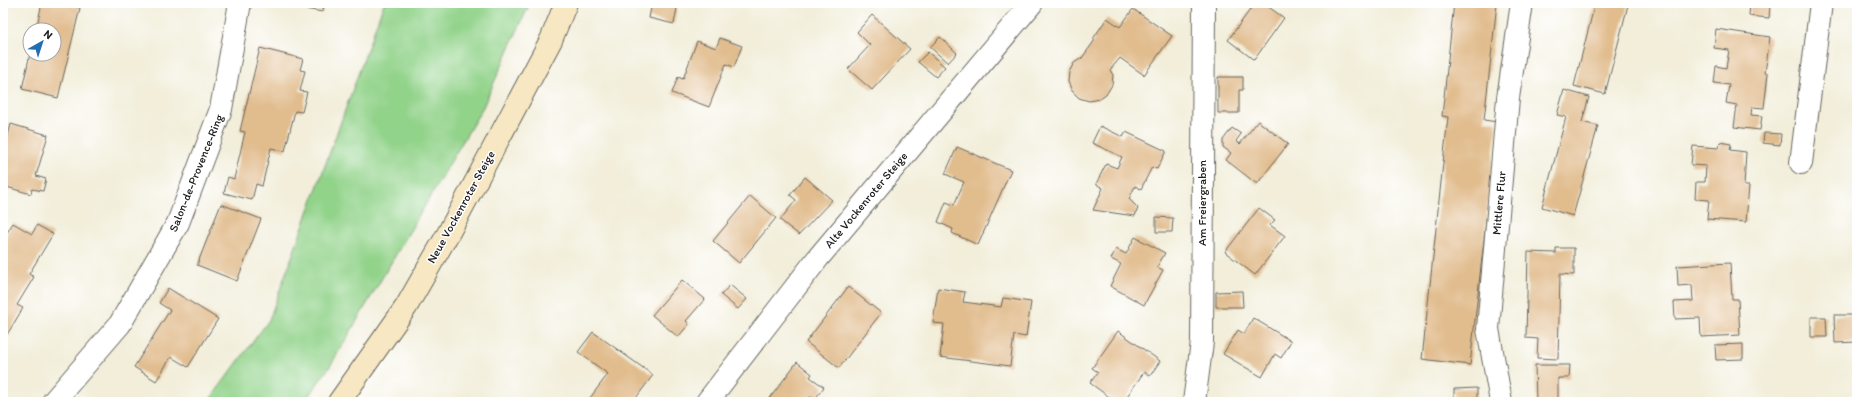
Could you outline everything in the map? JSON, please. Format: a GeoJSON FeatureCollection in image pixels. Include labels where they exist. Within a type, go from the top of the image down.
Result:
{"type":"FeatureCollection","features":[{"type":"Feature","properties":{"kind":"main road","name":"Neue Vockenroter Steige"},"geometry":{"type":"LineString","coordinates":[[339,402],[414,294],[551,40],[566,3]]}},
{"type":"Feature","properties":{"kind":"street","name":"Salon-de-Provence-Ring"},"geometry":{"type":"LineString","coordinates":[[53,402],[120,324],[178,223],[221,109],[240,3]]}},
{"type":"Feature","properties":{"kind":"street","name":"Alte Vockenroter Steige"},"geometry":{"type":"LineString","coordinates":[[707,402],[818,258],[1032,3]]}},
{"type":"Feature","properties":{"kind":"street","name":"Am Freiergraben"},"geometry":{"type":"LineString","coordinates":[[1194,402],[1202,342],[1204,3]]}},
{"type":"Feature","properties":{"kind":"street","name":"Mittlere Flur"},"geometry":{"type":"LineString","coordinates":[[1501,402],[1488,329],[1508,98],[1522,3]]}},
{"type":"Feature","properties":{"kind":"street"},"geometry":{"type":"LineString","coordinates":[[1801,163],[1821,3]]}},
{"type":"Feature","properties":{"kind":"green space"},"geometry":{"type":"Polygon","coordinates":[[[384,3],[530,3],[483,107],[329,368],[304,402],[208,402],[269,320],[384,3]]]}},
{"type":"Feature","properties":{"kind":"building"},"geometry":{"type":"Polygon","coordinates":[[[42,3],[61,3],[80,8],[58,98],[22,89],[28,62],[62,62],[62,22],[38,22],[42,3]]]}},
{"type":"Feature","properties":{"kind":"building"},"geometry":{"type":"Polygon","coordinates":[[[287,3],[324,3],[323,12],[286,6],[287,3]]]}},
{"type":"Feature","properties":{"kind":"building"},"geometry":{"type":"Polygon","coordinates":[[[652,3],[678,3],[674,24],[649,18],[652,3]]]}},
{"type":"Feature","properties":{"kind":"building"},"geometry":{"type":"Polygon","coordinates":[[[1255,3],[1263,3],[1284,18],[1254,60],[1228,40],[1255,3]]]}},
{"type":"Feature","properties":{"kind":"building"},"geometry":{"type":"Polygon","coordinates":[[[1454,3],[1497,3],[1484,120],[1497,122],[1470,365],[1422,359],[1448,117],[1442,116],[1454,3]]]}},
{"type":"Feature","properties":{"kind":"building"},"geometry":{"type":"Polygon","coordinates":[[[1595,3],[1619,3],[1628,5],[1605,94],[1574,86],[1595,3]]]}},
{"type":"Feature","properties":{"kind":"building"},"geometry":{"type":"Polygon","coordinates":[[[1750,3],[1770,6],[1769,18],[1749,16],[1750,3]]]}},
{"type":"Feature","properties":{"kind":"building"},"geometry":{"type":"Polygon","coordinates":[[[1133,9],[1172,36],[1144,75],[1120,58],[1110,70],[1113,75],[1112,85],[1107,93],[1099,99],[1089,101],[1079,98],[1072,91],[1068,82],[1069,72],[1074,63],[1082,58],[1095,40],[1093,39],[1107,18],[1120,27],[1133,9]]]}},
{"type":"Feature","properties":{"kind":"building"},"geometry":{"type":"Polygon","coordinates":[[[872,15],[910,49],[872,90],[848,69],[870,45],[857,32],[872,15]]]}},
{"type":"Feature","properties":{"kind":"building"},"geometry":{"type":"Polygon","coordinates":[[[1716,29],[1770,37],[1765,73],[1768,73],[1764,108],[1752,107],[1751,115],[1762,116],[1760,130],[1734,127],[1737,105],[1726,103],[1729,85],[1714,83],[1716,66],[1726,68],[1729,50],[1714,48],[1716,29]]]}},
{"type":"Feature","properties":{"kind":"building"},"geometry":{"type":"Polygon","coordinates":[[[940,37],[957,53],[948,63],[930,47],[940,37]]]}},
{"type":"Feature","properties":{"kind":"building"},"geometry":{"type":"Polygon","coordinates":[[[720,38],[742,46],[734,67],[726,64],[709,107],[672,93],[678,77],[683,79],[697,41],[716,48],[720,38]]]}},
{"type":"Feature","properties":{"kind":"building"},"geometry":{"type":"Polygon","coordinates":[[[260,48],[303,59],[300,70],[305,71],[300,91],[307,92],[302,112],[295,111],[285,151],[271,148],[262,186],[256,184],[252,200],[224,193],[228,177],[234,179],[245,132],[240,131],[260,48]]]}},
{"type":"Feature","properties":{"kind":"building"},"geometry":{"type":"Polygon","coordinates":[[[928,52],[945,67],[936,77],[918,62],[928,52]]]}},
{"type":"Feature","properties":{"kind":"building"},"geometry":{"type":"Polygon","coordinates":[[[1218,77],[1243,77],[1243,90],[1239,90],[1239,113],[1218,113],[1218,77]]]}},
{"type":"Feature","properties":{"kind":"building"},"geometry":{"type":"Polygon","coordinates":[[[1564,90],[1589,97],[1582,122],[1598,126],[1573,216],[1542,207],[1566,117],[1557,115],[1564,90]]]}},
{"type":"Feature","properties":{"kind":"building"},"geometry":{"type":"Polygon","coordinates":[[[1258,121],[1288,144],[1257,184],[1226,160],[1231,153],[1223,147],[1223,140],[1232,128],[1241,134],[1236,141],[1240,144],[1258,121]]]}},
{"type":"Feature","properties":{"kind":"building"},"geometry":{"type":"Polygon","coordinates":[[[11,124],[48,135],[36,176],[46,179],[43,191],[32,189],[31,194],[3,186],[3,154],[11,124]]]}},
{"type":"Feature","properties":{"kind":"building"},"geometry":{"type":"Polygon","coordinates":[[[1100,126],[1123,137],[1126,132],[1166,151],[1157,169],[1152,167],[1141,189],[1135,186],[1129,199],[1138,208],[1135,216],[1093,210],[1103,188],[1096,184],[1106,164],[1117,168],[1122,157],[1092,143],[1100,126]]]}},
{"type":"Feature","properties":{"kind":"building"},"geometry":{"type":"Polygon","coordinates":[[[1764,133],[1781,134],[1780,145],[1763,143],[1764,133]]]}},
{"type":"Feature","properties":{"kind":"building"},"geometry":{"type":"Polygon","coordinates":[[[1720,142],[1731,144],[1730,150],[1746,152],[1744,186],[1749,186],[1746,222],[1707,219],[1709,200],[1695,199],[1696,182],[1705,182],[1706,166],[1691,165],[1693,146],[1719,148],[1720,142]]]}},
{"type":"Feature","properties":{"kind":"building"},"geometry":{"type":"Polygon","coordinates":[[[957,147],[1011,170],[978,245],[952,233],[953,229],[938,222],[946,202],[954,205],[964,182],[945,174],[957,147]]]}},
{"type":"Feature","properties":{"kind":"building"},"geometry":{"type":"Polygon","coordinates":[[[805,177],[832,200],[799,235],[780,220],[796,200],[790,195],[805,177]]]}},
{"type":"Feature","properties":{"kind":"building"},"geometry":{"type":"Polygon","coordinates":[[[750,196],[776,218],[739,263],[713,241],[750,196]]]}},
{"type":"Feature","properties":{"kind":"building"},"geometry":{"type":"Polygon","coordinates":[[[221,204],[261,219],[237,281],[197,265],[221,204]]]}},
{"type":"Feature","properties":{"kind":"building"},"geometry":{"type":"Polygon","coordinates":[[[1259,208],[1275,220],[1270,225],[1285,236],[1255,275],[1225,252],[1259,208]]]}},
{"type":"Feature","properties":{"kind":"building"},"geometry":{"type":"Polygon","coordinates":[[[1156,217],[1173,218],[1172,232],[1156,232],[1156,217]]]}},
{"type":"Feature","properties":{"kind":"building"},"geometry":{"type":"Polygon","coordinates":[[[13,223],[32,234],[37,225],[53,234],[29,274],[34,277],[17,305],[23,308],[5,338],[3,337],[3,239],[13,223]]]}},
{"type":"Feature","properties":{"kind":"building"},"geometry":{"type":"Polygon","coordinates":[[[1135,237],[1165,253],[1157,267],[1163,270],[1144,305],[1110,286],[1121,264],[1111,259],[1116,249],[1126,254],[1135,237]]]}},
{"type":"Feature","properties":{"kind":"building"},"geometry":{"type":"Polygon","coordinates":[[[1556,248],[1574,248],[1574,275],[1560,274],[1558,359],[1537,358],[1538,339],[1526,338],[1528,252],[1556,253],[1556,248]]]}},
{"type":"Feature","properties":{"kind":"building"},"geometry":{"type":"Polygon","coordinates":[[[1730,263],[1732,299],[1738,299],[1740,335],[1701,337],[1700,318],[1675,319],[1674,302],[1693,301],[1692,285],[1678,286],[1677,266],[1730,263]]]}},
{"type":"Feature","properties":{"kind":"building"},"geometry":{"type":"Polygon","coordinates":[[[682,280],[705,299],[686,321],[689,324],[678,337],[652,315],[682,280]]]}},
{"type":"Feature","properties":{"kind":"building"},"geometry":{"type":"Polygon","coordinates":[[[730,285],[747,299],[738,309],[721,295],[730,285]]]}},
{"type":"Feature","properties":{"kind":"building"},"geometry":{"type":"Polygon","coordinates":[[[848,287],[881,313],[839,368],[806,342],[848,287]]]}},
{"type":"Feature","properties":{"kind":"building"},"geometry":{"type":"Polygon","coordinates":[[[168,288],[218,319],[188,367],[171,357],[156,381],[134,367],[170,310],[159,303],[168,288]]]}},
{"type":"Feature","properties":{"kind":"building"},"geometry":{"type":"Polygon","coordinates":[[[938,288],[965,292],[963,302],[1001,307],[1003,298],[1031,302],[1026,337],[1014,335],[1010,366],[940,357],[944,324],[933,323],[938,288]]]}},
{"type":"Feature","properties":{"kind":"building"},"geometry":{"type":"Polygon","coordinates":[[[1242,291],[1243,307],[1216,307],[1216,292],[1242,291]]]}},
{"type":"Feature","properties":{"kind":"building"},"geometry":{"type":"Polygon","coordinates":[[[1834,315],[1857,315],[1857,342],[1835,343],[1834,315]]]}},
{"type":"Feature","properties":{"kind":"building"},"geometry":{"type":"Polygon","coordinates":[[[1811,317],[1826,317],[1827,337],[1811,337],[1811,317]]]}},
{"type":"Feature","properties":{"kind":"building"},"geometry":{"type":"Polygon","coordinates":[[[1253,318],[1291,341],[1281,358],[1275,354],[1262,377],[1223,354],[1238,330],[1244,334],[1253,318]]]}},
{"type":"Feature","properties":{"kind":"building"},"geometry":{"type":"Polygon","coordinates":[[[1118,331],[1160,361],[1150,376],[1144,372],[1123,402],[1116,402],[1090,383],[1098,372],[1092,368],[1118,331]]]}},
{"type":"Feature","properties":{"kind":"building"},"geometry":{"type":"Polygon","coordinates":[[[593,332],[653,375],[633,402],[587,402],[608,374],[578,352],[593,332]]]}},
{"type":"Feature","properties":{"kind":"building"},"geometry":{"type":"Polygon","coordinates":[[[1743,344],[1743,359],[1716,360],[1715,345],[1743,344]]]}},
{"type":"Feature","properties":{"kind":"building"},"geometry":{"type":"Polygon","coordinates":[[[797,362],[812,374],[810,377],[824,387],[815,399],[810,397],[806,402],[767,402],[797,362]]]}},
{"type":"Feature","properties":{"kind":"building"},"geometry":{"type":"Polygon","coordinates":[[[1535,365],[1570,365],[1569,378],[1558,378],[1558,402],[1536,402],[1535,365]]]}},
{"type":"Feature","properties":{"kind":"building"},"geometry":{"type":"Polygon","coordinates":[[[1854,369],[1857,369],[1857,402],[1855,402],[1854,369]]]}},
{"type":"Feature","properties":{"kind":"building"},"geometry":{"type":"Polygon","coordinates":[[[1477,388],[1477,402],[1454,402],[1454,389],[1477,388]]]}}]}
